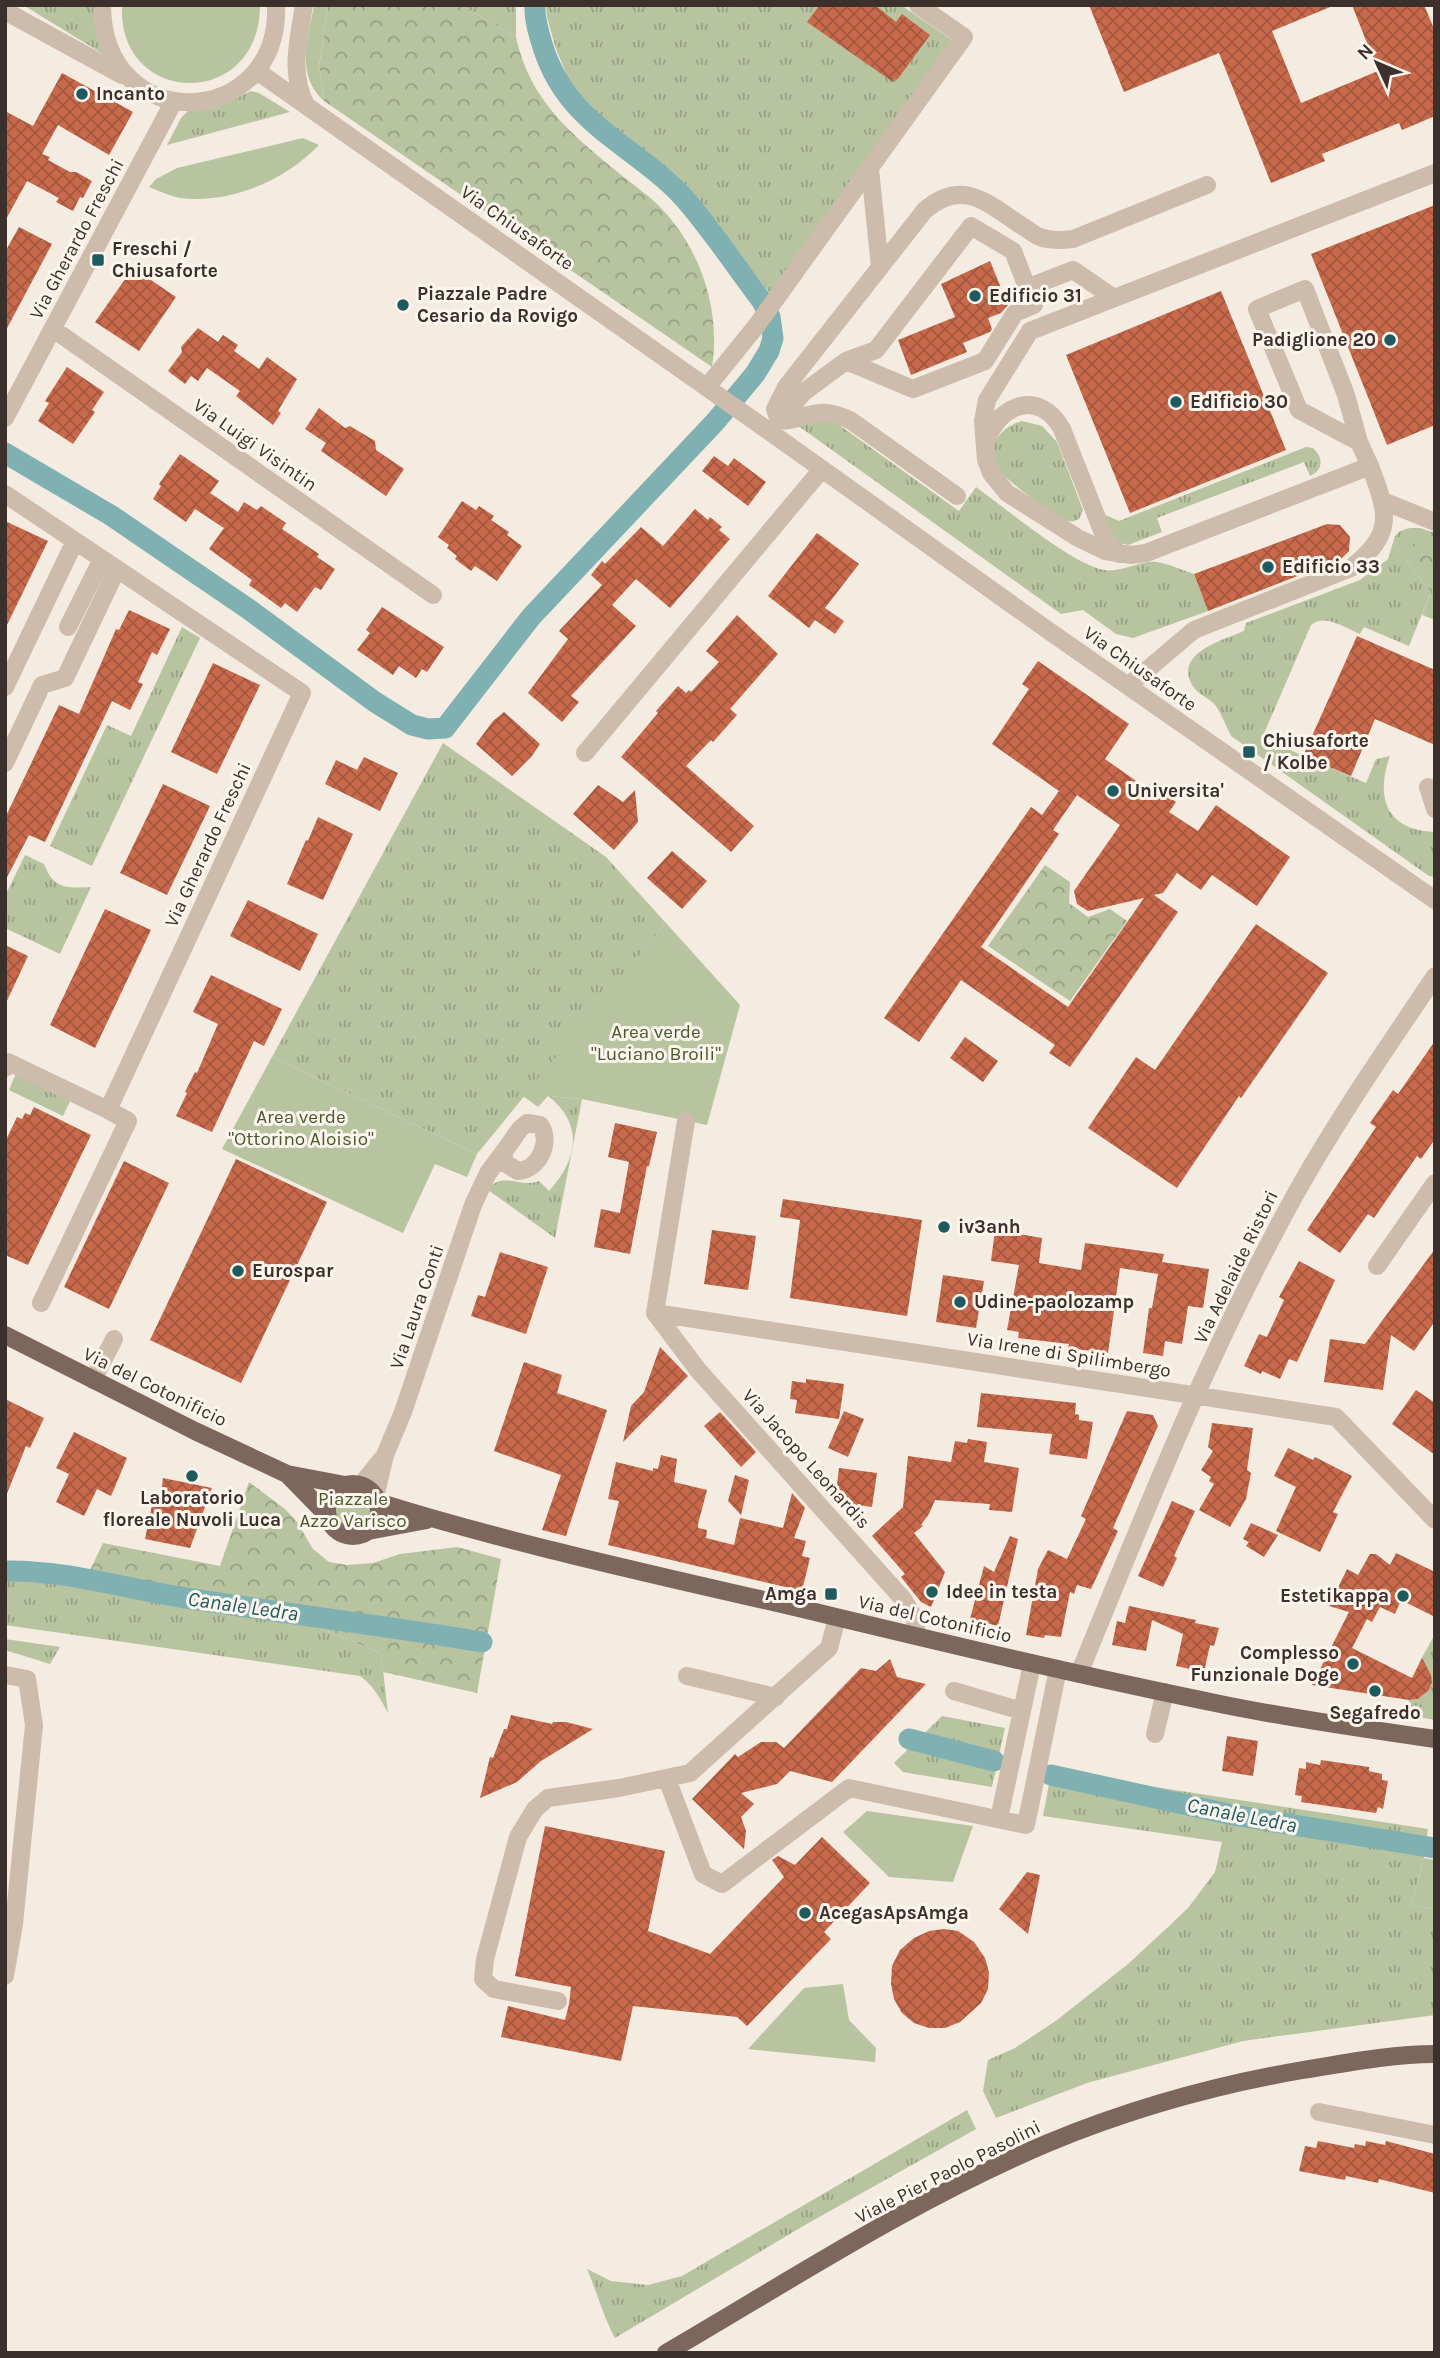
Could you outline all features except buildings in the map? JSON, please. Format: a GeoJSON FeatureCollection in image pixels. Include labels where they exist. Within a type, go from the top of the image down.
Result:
{"type":"FeatureCollection","features":[{"type":"Feature","properties":{"kind":"main road","name":"Via del Cotonificio"},"geometry":{"type":"LineString","coordinates":[[5,1335],[287,1474],[365,1492],[431,1519],[1058,1670],[1320,1722],[1435,1739]]}},
{"type":"Feature","properties":{"kind":"main road","name":"Via del Cotonificio"},"geometry":{"type":"LineString","coordinates":[[287,1474],[327,1515]]}},
{"type":"Feature","properties":{"kind":"main road"},"geometry":{"type":"LineString","coordinates":[[365,1492],[378,1515],[368,1531],[354,1536],[340,1533],[329,1522],[327,1515],[332,1494],[365,1492]]}},
{"type":"Feature","properties":{"kind":"main road","name":"Via del Cotonificio"},"geometry":{"type":"LineString","coordinates":[[368,1531],[431,1519]]}},
{"type":"Feature","properties":{"kind":"main road","name":"Viale Pier Paolo Pasolini"},"geometry":{"type":"LineString","coordinates":[[666,2353],[923,2204],[1001,2164],[1105,2121],[1171,2099],[1252,2078],[1342,2063],[1435,2054]]}},
{"type":"Feature","properties":{"kind":"street"},"geometry":{"type":"LineString","coordinates":[[102,5],[102,30],[108,48],[116,64],[128,78]]}},
{"type":"Feature","properties":{"kind":"street"},"geometry":{"type":"LineString","coordinates":[[5,11],[128,78],[146,91],[174,102],[198,102],[219,97],[240,86],[257,71],[270,49],[277,23],[276,5]]}},
{"type":"Feature","properties":{"kind":"street"},"geometry":{"type":"LineString","coordinates":[[304,5],[295,71],[299,92],[306,105]]}},
{"type":"Feature","properties":{"kind":"street"},"geometry":{"type":"LineString","coordinates":[[713,391],[757,325],[964,37],[918,5]]}},
{"type":"Feature","properties":{"kind":"street","name":"Via Chiusaforte"},"geometry":{"type":"LineString","coordinates":[[257,71],[737,408],[775,426],[822,469],[1435,900]]}},
{"type":"Feature","properties":{"kind":"street","name":"Via Gherardo Freschi"},"geometry":{"type":"LineString","coordinates":[[5,418],[11,394],[53,329],[174,102]]}},
{"type":"Feature","properties":{"kind":"street"},"geometry":{"type":"LineString","coordinates":[[870,169],[880,267]]}},
{"type":"Feature","properties":{"kind":"street"},"geometry":{"type":"LineString","coordinates":[[1370,466],[1146,553],[1119,554],[1105,551],[1078,538],[1007,493],[991,473],[983,421],[987,400],[1030,331],[1435,173]]}},
{"type":"Feature","properties":{"kind":"street"},"geometry":{"type":"LineString","coordinates":[[775,426],[775,409],[786,387],[925,210],[938,199],[953,194],[967,194],[981,199],[1040,237],[1056,240],[1073,239],[1207,185]]}},
{"type":"Feature","properties":{"kind":"street"},"geometry":{"type":"LineString","coordinates":[[775,426],[804,392],[846,361],[876,350],[971,226],[1013,251],[1034,305],[1016,313],[985,361],[913,389],[846,361]]}},
{"type":"Feature","properties":{"kind":"street"},"geometry":{"type":"LineString","coordinates":[[1027,288],[1073,270],[1114,298]]}},
{"type":"Feature","properties":{"kind":"street"},"geometry":{"type":"LineString","coordinates":[[1128,686],[1194,630],[1351,568],[1373,547],[1381,534],[1385,516],[1383,501],[1359,442],[1346,396],[1305,289],[1257,309],[1299,410],[1359,442]]}},
{"type":"Feature","properties":{"kind":"street","name":"Via Luigi Visintin"},"geometry":{"type":"LineString","coordinates":[[53,329],[433,595]]}},
{"type":"Feature","properties":{"kind":"street"},"geometry":{"type":"LineString","coordinates":[[985,445],[996,421],[1021,406],[1045,408],[1055,416],[1105,538],[1119,554]]}},
{"type":"Feature","properties":{"kind":"street"},"geometry":{"type":"LineString","coordinates":[[775,426],[816,411],[835,413],[850,420],[957,496]]}},
{"type":"Feature","properties":{"kind":"street"},"geometry":{"type":"LineString","coordinates":[[586,753],[822,469]]}},
{"type":"Feature","properties":{"kind":"street","name":"Via Gherardo Freschi"},"geometry":{"type":"LineString","coordinates":[[5,494],[302,693],[108,1110]]}},
{"type":"Feature","properties":{"kind":"street"},"geometry":{"type":"LineString","coordinates":[[1383,501],[1435,522]]}},
{"type":"Feature","properties":{"kind":"street"},"geometry":{"type":"LineString","coordinates":[[50,617],[80,544]]}},
{"type":"Feature","properties":{"kind":"street"},"geometry":{"type":"LineString","coordinates":[[39,692],[7,682],[80,544]]}},
{"type":"Feature","properties":{"kind":"street"},"geometry":{"type":"LineString","coordinates":[[68,627],[109,564]]}},
{"type":"Feature","properties":{"kind":"street"},"geometry":{"type":"LineString","coordinates":[[5,763],[43,685],[65,678],[109,564]]}},
{"type":"Feature","properties":{"kind":"street"},"geometry":{"type":"LineString","coordinates":[[1428,787],[1435,808]]}},
{"type":"Feature","properties":{"kind":"street","name":"Via Adelaide Ristori"},"geometry":{"type":"LineString","coordinates":[[1079,1674],[1158,1479],[1245,1290],[1295,1194],[1362,1083],[1435,976]]}},
{"type":"Feature","properties":{"kind":"street"},"geometry":{"type":"LineString","coordinates":[[5,1068],[8,1062],[128,1121],[41,1303]]}},
{"type":"Feature","properties":{"kind":"street"},"geometry":{"type":"LineString","coordinates":[[655,1313],[686,1121]]}},
{"type":"Feature","properties":{"kind":"street","name":"Via Laura Conti"},"geometry":{"type":"LineString","coordinates":[[365,1492],[385,1455],[408,1399],[473,1205],[488,1173],[508,1161]]}},
{"type":"Feature","properties":{"kind":"street"},"geometry":{"type":"LineString","coordinates":[[1377,1266],[1435,1183]]}},
{"type":"Feature","properties":{"kind":"street","name":"Via Irene di Spilimbergo"},"geometry":{"type":"LineString","coordinates":[[655,1313],[1336,1417],[1435,1520]]}},
{"type":"Feature","properties":{"kind":"street","name":"Via Jacopo Leonardis"},"geometry":{"type":"LineString","coordinates":[[655,1313],[664,1329],[698,1370],[903,1599],[915,1619],[917,1636]]}},
{"type":"Feature","properties":{"kind":"street"},"geometry":{"type":"LineString","coordinates":[[93,1380],[114,1339]]}},
{"type":"Feature","properties":{"kind":"street"},"geometry":{"type":"LineString","coordinates":[[558,2001],[494,1989],[483,1979],[485,1959],[518,1837],[535,1809],[548,1798],[690,1773],[829,1648],[837,1618]]}},
{"type":"Feature","properties":{"kind":"street"},"geometry":{"type":"LineString","coordinates":[[999,1819],[1032,1664]]}},
{"type":"Feature","properties":{"kind":"street"},"geometry":{"type":"LineString","coordinates":[[667,1779],[703,1874],[722,1884],[849,1788],[1026,1825],[1058,1670]]}},
{"type":"Feature","properties":{"kind":"street"},"geometry":{"type":"LineString","coordinates":[[5,1675],[27,1679],[34,1725],[5,1976]]}},
{"type":"Feature","properties":{"kind":"street"},"geometry":{"type":"LineString","coordinates":[[687,1676],[776,1697]]}},
{"type":"Feature","properties":{"kind":"street"},"geometry":{"type":"LineString","coordinates":[[954,1691],[1021,1711]]}},
{"type":"Feature","properties":{"kind":"street"},"geometry":{"type":"LineString","coordinates":[[1155,1734],[1165,1692]]}},
{"type":"Feature","properties":{"kind":"street"},"geometry":{"type":"LineString","coordinates":[[1319,2112],[1435,2135]]}},
{"type":"Feature","properties":{"kind":"green space"},"geometry":{"type":"Polygon","coordinates":[[[23,5],[94,5],[94,21],[103,54],[23,5]]]}},
{"type":"Feature","properties":{"kind":"green space"},"geometry":{"type":"Polygon","coordinates":[[[122,5],[260,5],[254,40],[238,64],[215,78],[189,83],[163,78],[141,63],[126,39],[122,5]]]}},
{"type":"Feature","properties":{"kind":"green space"},"geometry":{"type":"Polygon","coordinates":[[[314,5],[328,5],[319,67],[324,101],[309,80],[307,68],[307,43],[314,5]]]}},
{"type":"Feature","properties":{"kind":"green space"},"geometry":{"type":"Polygon","coordinates":[[[328,5],[461,5],[516,37],[532,81],[557,117],[589,148],[658,205],[685,240],[696,259],[710,301],[714,345],[712,367],[324,101],[319,67],[328,5]]]}},
{"type":"Feature","properties":{"kind":"green space"},"geometry":{"type":"Polygon","coordinates":[[[461,5],[516,5],[516,37],[461,5]]]}},
{"type":"Feature","properties":{"kind":"green space"},"geometry":{"type":"Polygon","coordinates":[[[546,5],[901,5],[955,42],[770,293],[684,187],[586,105],[570,83],[556,49],[546,5]]]}},
{"type":"Feature","properties":{"kind":"green space"},"geometry":{"type":"Polygon","coordinates":[[[251,91],[290,112],[167,145],[181,118],[188,111],[214,108],[251,91]]]}},
{"type":"Feature","properties":{"kind":"green space"},"geometry":{"type":"Polygon","coordinates":[[[303,138],[319,145],[290,169],[256,187],[199,199],[180,198],[149,187],[156,179],[177,168],[303,138]]]}},
{"type":"Feature","properties":{"kind":"green space"},"geometry":{"type":"Polygon","coordinates":[[[828,417],[959,511],[976,487],[1058,547],[1091,566],[1111,570],[1157,562],[1194,574],[1208,611],[1133,638],[1116,634],[1083,610],[1061,614],[797,425],[828,417]]]}},
{"type":"Feature","properties":{"kind":"green space"},"geometry":{"type":"Polygon","coordinates":[[[1022,421],[1042,426],[1057,442],[1083,510],[1079,519],[1068,521],[1053,513],[1019,488],[997,467],[993,451],[998,438],[1002,432],[1022,421]]]}},
{"type":"Feature","properties":{"kind":"green space"},"geometry":{"type":"Polygon","coordinates":[[[1306,447],[1313,448],[1320,459],[1320,467],[1310,476],[1304,462],[1157,518],[1162,532],[1128,545],[1116,542],[1101,513],[1119,521],[1306,447]]]}},
{"type":"Feature","properties":{"kind":"green space"},"geometry":{"type":"Polygon","coordinates":[[[1410,528],[1420,528],[1435,533],[1435,536],[1425,536],[1406,561],[1431,592],[1409,646],[1364,627],[1360,634],[1329,621],[1322,620],[1311,625],[1262,738],[1366,783],[1376,759],[1390,756],[1384,785],[1388,809],[1405,825],[1435,832],[1435,877],[1429,876],[1231,736],[1216,706],[1192,685],[1188,674],[1195,656],[1203,649],[1244,631],[1246,623],[1360,580],[1388,559],[1395,536],[1410,528]]]}},
{"type":"Feature","properties":{"kind":"green space"},"geometry":{"type":"Polygon","coordinates":[[[1425,536],[1435,536],[1435,620],[1422,615],[1431,592],[1406,561],[1412,546],[1425,536]]]}},
{"type":"Feature","properties":{"kind":"green space"},"geometry":{"type":"Polygon","coordinates":[[[182,627],[200,638],[92,866],[50,846],[107,725],[131,736],[182,627]]]}},
{"type":"Feature","properties":{"kind":"green space"},"geometry":{"type":"Polygon","coordinates":[[[443,743],[606,857],[666,923],[477,1154],[272,1057],[443,743]]]}},
{"type":"Feature","properties":{"kind":"green space"},"geometry":{"type":"Polygon","coordinates":[[[25,855],[44,864],[52,879],[62,886],[91,887],[60,954],[5,928],[5,896],[25,855]]]}},
{"type":"Feature","properties":{"kind":"green space"},"geometry":{"type":"Polygon","coordinates":[[[1045,865],[1070,882],[1069,903],[1088,917],[1110,909],[1127,921],[1070,1001],[988,946],[1045,865]]]}},
{"type":"Feature","properties":{"kind":"green space","name":"Area verde \"Luciano Broili\""},"geometry":{"type":"Polygon","coordinates":[[[666,923],[740,1005],[707,1125],[582,1099],[548,1096],[538,1107],[523,1096],[666,923]]]}},
{"type":"Feature","properties":{"kind":"green space","name":"Area verde \"Ottorino Aloisio\""},"geometry":{"type":"Polygon","coordinates":[[[272,1057],[477,1154],[467,1177],[435,1164],[403,1233],[222,1149],[272,1057]]]}},
{"type":"Feature","properties":{"kind":"green space"},"geometry":{"type":"Polygon","coordinates":[[[17,1071],[72,1097],[63,1116],[9,1090],[17,1071]]]}},
{"type":"Feature","properties":{"kind":"green space"},"geometry":{"type":"Polygon","coordinates":[[[548,1096],[582,1099],[555,1238],[488,1190],[493,1184],[505,1180],[525,1183],[539,1181],[549,1191],[559,1179],[571,1154],[572,1130],[560,1107],[548,1096]]]}},
{"type":"Feature","properties":{"kind":"green space"},"geometry":{"type":"Polygon","coordinates":[[[249,1482],[285,1509],[297,1522],[313,1549],[329,1562],[347,1565],[373,1563],[400,1554],[457,1547],[501,1559],[477,1693],[383,1672],[381,1653],[305,1622],[83,1585],[103,1543],[220,1566],[249,1482]]]}},
{"type":"Feature","properties":{"kind":"green space","name":"Piazzale Azzo Varisco"},"geometry":{"type":"Polygon","coordinates":[[[338,1488],[367,1488],[379,1508],[375,1522],[359,1535],[340,1533],[329,1519],[330,1498],[338,1488]]]}},
{"type":"Feature","properties":{"kind":"green space"},"geometry":{"type":"Polygon","coordinates":[[[5,1577],[50,1579],[135,1596],[305,1622],[381,1653],[388,1713],[373,1688],[360,1676],[5,1625],[5,1577]]]}},
{"type":"Feature","properties":{"kind":"green space"},"geometry":{"type":"Polygon","coordinates":[[[1435,1634],[1435,1720],[1407,1715],[1409,1700],[1418,1699],[1429,1690],[1428,1671],[1419,1663],[1435,1634]]]}},
{"type":"Feature","properties":{"kind":"green space"},"geometry":{"type":"Polygon","coordinates":[[[5,1639],[60,1647],[50,1664],[5,1650],[5,1639]]]}},
{"type":"Feature","properties":{"kind":"green space"},"geometry":{"type":"Polygon","coordinates":[[[942,1716],[1005,1728],[992,1787],[903,1772],[894,1763],[942,1716]]]}},
{"type":"Feature","properties":{"kind":"green space"},"geometry":{"type":"Polygon","coordinates":[[[1052,1768],[1155,1787],[1428,1829],[1424,1858],[1411,1905],[1435,1909],[1435,2015],[1243,2041],[1087,2083],[996,2118],[983,2091],[988,2060],[1015,2048],[1057,2020],[1128,1964],[1167,1928],[1188,1908],[1215,1872],[1222,1842],[1043,1816],[1052,1768]]]}},
{"type":"Feature","properties":{"kind":"green space"},"geometry":{"type":"Polygon","coordinates":[[[867,1811],[973,1826],[953,1882],[889,1877],[843,1832],[867,1811]]]}},
{"type":"Feature","properties":{"kind":"green space"},"geometry":{"type":"Polygon","coordinates":[[[1424,1858],[1435,1860],[1435,1909],[1411,1905],[1424,1858]]]}},
{"type":"Feature","properties":{"kind":"green space"},"geometry":{"type":"Polygon","coordinates":[[[843,1984],[849,2020],[876,2048],[875,2062],[748,2049],[804,1988],[843,1984]]]}},
{"type":"Feature","properties":{"kind":"green space"},"geometry":{"type":"Polygon","coordinates":[[[967,2110],[976,2129],[805,2225],[615,2338],[587,2269],[611,2281],[648,2285],[682,2276],[967,2110]]]}},
{"type":"Feature","properties":{"kind":"waterway"},"geometry":{"type":"LineString","coordinates":[[5,453],[112,516],[247,608],[375,702],[412,725],[428,729],[445,728],[531,617],[715,422],[755,374],[769,351],[773,338],[770,317],[762,301],[684,198],[644,162],[604,132],[568,96],[554,74],[543,47],[535,5]]}},
{"type":"Feature","properties":{"kind":"waterway","name":"Canale Ledra"},"geometry":{"type":"LineString","coordinates":[[5,1568],[11,1571]]}},
{"type":"Feature","properties":{"kind":"waterway","name":"Canale Ledra"},"geometry":{"type":"LineString","coordinates":[[5,1571],[71,1576],[180,1597],[482,1642]]}},
{"type":"Feature","properties":{"kind":"waterway","name":"Canale Ledra"},"geometry":{"type":"LineString","coordinates":[[909,1739],[994,1761]]}},
{"type":"Feature","properties":{"kind":"waterway","name":"Canale Ledra"},"geometry":{"type":"LineString","coordinates":[[1051,1775],[1233,1815],[1435,1848]]}},
{"type":"Feature","properties":{"kind":"place","name":"Incanto"},"geometry":{"type":"Point","coordinates":[82,94]}},
{"type":"Feature","properties":{"kind":"place","name":"Freschi / Chiusaforte"},"geometry":{"type":"Point","coordinates":[98,260]}},
{"type":"Feature","properties":{"kind":"place","name":"Edificio 31"},"geometry":{"type":"Point","coordinates":[975,296]}},
{"type":"Feature","properties":{"kind":"place","name":"Piazzale Padre Cesario da Rovigo"},"geometry":{"type":"Point","coordinates":[403,305]}},
{"type":"Feature","properties":{"kind":"place","name":"Padiglione 20"},"geometry":{"type":"Point","coordinates":[1390,340]}},
{"type":"Feature","properties":{"kind":"place","name":"Edificio 30"},"geometry":{"type":"Point","coordinates":[1176,402]}},
{"type":"Feature","properties":{"kind":"place","name":"Edificio 33"},"geometry":{"type":"Point","coordinates":[1268,567]}},
{"type":"Feature","properties":{"kind":"place","name":"Chiusaforte / Kolbe"},"geometry":{"type":"Point","coordinates":[1249,752]}},
{"type":"Feature","properties":{"kind":"place","name":"Universita'"},"geometry":{"type":"Point","coordinates":[1113,791]}},
{"type":"Feature","properties":{"kind":"place","name":"iv3anh"},"geometry":{"type":"Point","coordinates":[944,1227]}},
{"type":"Feature","properties":{"kind":"place","name":"Eurospar"},"geometry":{"type":"Point","coordinates":[238,1271]}},
{"type":"Feature","properties":{"kind":"place","name":"Udine-paolozamp"},"geometry":{"type":"Point","coordinates":[960,1302]}},
{"type":"Feature","properties":{"kind":"place","name":"Laboratorio floreale Nuvoli Luca"},"geometry":{"type":"Point","coordinates":[192,1476]}},
{"type":"Feature","properties":{"kind":"place","name":"Idee in testa"},"geometry":{"type":"Point","coordinates":[932,1592]}},
{"type":"Feature","properties":{"kind":"place","name":"Amga"},"geometry":{"type":"Point","coordinates":[831,1594]}},
{"type":"Feature","properties":{"kind":"place","name":"Estetikappa"},"geometry":{"type":"Point","coordinates":[1403,1596]}},
{"type":"Feature","properties":{"kind":"place","name":"Complesso Funzionale Doge"},"geometry":{"type":"Point","coordinates":[1353,1664]}},
{"type":"Feature","properties":{"kind":"place","name":"Segafredo"},"geometry":{"type":"Point","coordinates":[1375,1691]}},
{"type":"Feature","properties":{"kind":"place","name":"AcegasApsAmga"},"geometry":{"type":"Point","coordinates":[805,1913]}}]}
